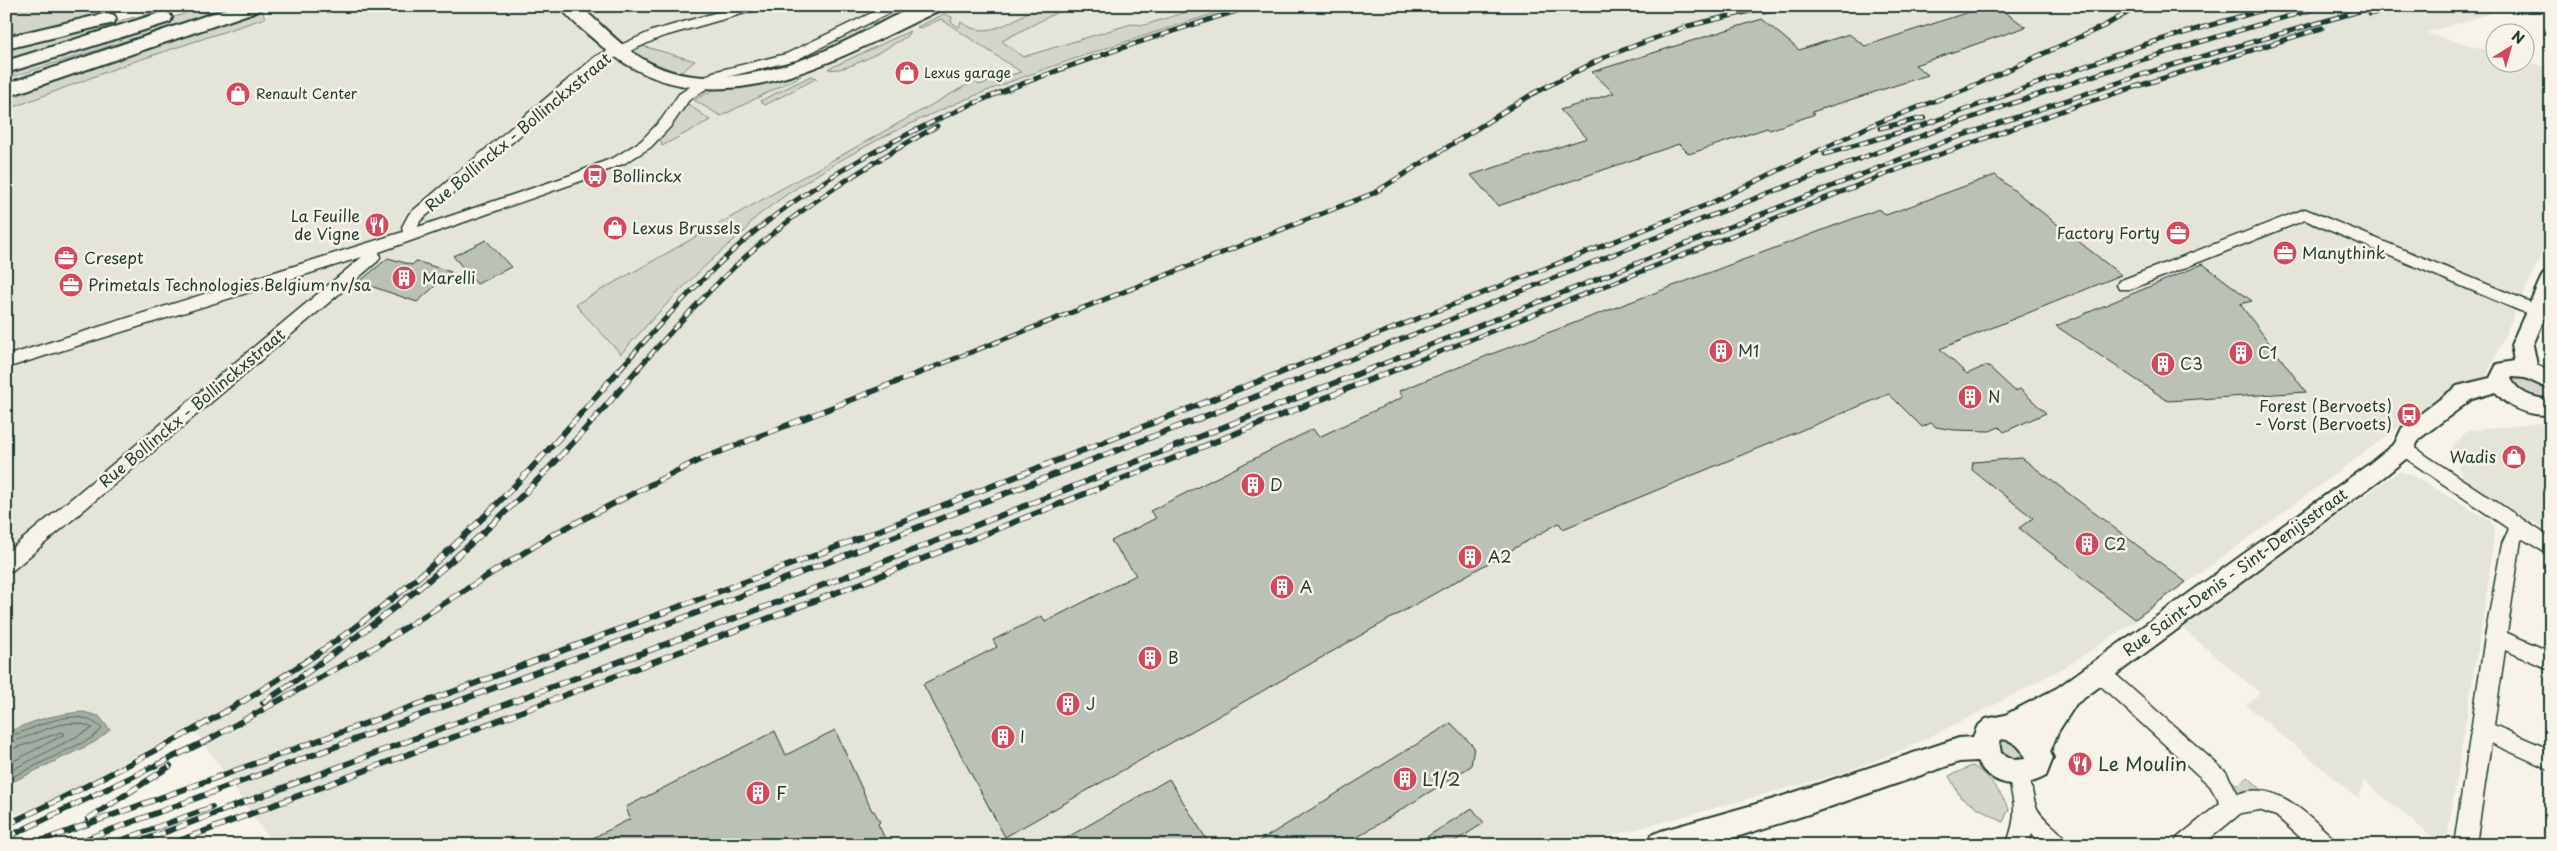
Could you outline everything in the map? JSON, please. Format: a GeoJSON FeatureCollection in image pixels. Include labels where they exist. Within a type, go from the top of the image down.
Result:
{"type":"FeatureCollection","features":[{"type":"Feature","properties":{"kind":"highway"},"geometry":{"type":"LineString","coordinates":[[6,43],[163,6]]}},
{"type":"Feature","properties":{"kind":"highway"},"geometry":{"type":"LineString","coordinates":[[6,67],[199,6]]}},
{"type":"Feature","properties":{"kind":"highway"},"geometry":{"type":"LineString","coordinates":[[6,91],[253,6]]}},
{"type":"Feature","properties":{"kind":"highway"},"geometry":{"type":"LineString","coordinates":[[569,6],[619,49],[647,70],[683,91],[706,81],[726,82],[776,75],[819,62],[913,9],[933,6]]}},
{"type":"Feature","properties":{"kind":"highway"},"geometry":{"type":"LineString","coordinates":[[6,82],[162,36]]}},
{"type":"Feature","properties":{"kind":"main road"},"geometry":{"type":"LineString","coordinates":[[2527,370],[2522,345],[2551,278]]}},
{"type":"Feature","properties":{"kind":"main road"},"geometry":{"type":"LineString","coordinates":[[2551,382],[2527,370],[2506,370],[2501,375],[2506,389],[2532,405],[2551,407]]}},
{"type":"Feature","properties":{"kind":"main road","name":"Rue Saint-Denis - Sint-Denijsstraat"},"geometry":{"type":"LineString","coordinates":[[1985,748],[1984,741],[1990,731],[1995,728],[2009,727],[2066,696],[2377,470],[2404,448],[2410,434],[2465,392],[2506,389]]}},
{"type":"Feature","properties":{"kind":"main road","name":"Rue Saint-Denis - Sint-Denijsstraat"},"geometry":{"type":"LineString","coordinates":[[2019,774],[2029,773],[2036,768],[2040,760],[2038,750],[2047,726],[2066,696]]}},
{"type":"Feature","properties":{"kind":"main road"},"geometry":{"type":"LineString","coordinates":[[2009,727],[2026,736],[2038,750]]}},
{"type":"Feature","properties":{"kind":"main road"},"geometry":{"type":"LineString","coordinates":[[1661,845],[1720,830],[1801,805],[1960,750],[1985,748],[1989,757],[1997,766],[2008,772],[2019,774]]}},
{"type":"Feature","properties":{"kind":"street","name":"Rue Bollinckx - Bollinckxstraat"},"geometry":{"type":"LineString","coordinates":[[412,235],[411,223],[420,213],[600,59],[619,49],[674,28],[754,6]]}},
{"type":"Feature","properties":{"kind":"street"},"geometry":{"type":"LineString","coordinates":[[706,81],[733,70],[791,57],[913,9]]}},
{"type":"Feature","properties":{"kind":"street"},"geometry":{"type":"LineString","coordinates":[[6,362],[74,343],[370,249],[559,184],[620,160],[646,144],[683,91],[726,82]]}},
{"type":"Feature","properties":{"kind":"street"},"geometry":{"type":"LineString","coordinates":[[2125,285],[2305,214],[2536,311]]}},
{"type":"Feature","properties":{"kind":"street","name":"Rue Bollinckx - Bollinckxstraat"},"geometry":{"type":"LineString","coordinates":[[6,564],[372,257],[370,249]]}},
{"type":"Feature","properties":{"kind":"street"},"geometry":{"type":"LineString","coordinates":[[6,369],[74,343]]}},
{"type":"Feature","properties":{"kind":"street"},"geometry":{"type":"LineString","coordinates":[[2404,448],[2551,548]]}},
{"type":"Feature","properties":{"kind":"street"},"geometry":{"type":"LineString","coordinates":[[2465,845],[2510,544],[2513,536],[2521,528]]}},
{"type":"Feature","properties":{"kind":"street"},"geometry":{"type":"LineString","coordinates":[[2495,637],[2551,662]]}},
{"type":"Feature","properties":{"kind":"street"},"geometry":{"type":"LineString","coordinates":[[2098,671],[2218,780],[2233,806]]}},
{"type":"Feature","properties":{"kind":"street"},"geometry":{"type":"LineString","coordinates":[[2483,730],[2551,760]]}},
{"type":"Feature","properties":{"kind":"street"},"geometry":{"type":"LineString","coordinates":[[2017,845],[2025,826],[2027,813],[2019,774]]}},
{"type":"Feature","properties":{"kind":"street"},"geometry":{"type":"LineString","coordinates":[[2185,845],[2233,806],[2252,799],[2269,801],[2287,812],[2325,845]]}},
{"type":"Feature","properties":{"kind":"street"},"geometry":{"type":"LineString","coordinates":[[2027,813],[2058,845]]}},
{"type":"Feature","properties":{"kind":"shaded area"},"geometry":{"type":"Polygon","coordinates":[[[6,6],[140,6],[6,38],[6,6]]]}},
{"type":"Feature","properties":{"kind":"shaded area"},"geometry":{"type":"Polygon","coordinates":[[[209,6],[235,6],[6,79],[6,70],[209,6]]]}},
{"type":"Feature","properties":{"kind":"shaded area"},"geometry":{"type":"Polygon","coordinates":[[[294,6],[2514,6],[2426,33],[2484,49],[2484,72],[2534,72],[2534,63],[2551,68],[2551,233],[2485,379],[2459,383],[2133,623],[2070,664],[1994,705],[1905,749],[1839,774],[1578,845],[273,845],[192,726],[48,802],[6,818],[6,109],[191,41],[294,6]]]}},
{"type":"Feature","properties":{"kind":"shaded area"},"geometry":{"type":"Polygon","coordinates":[[[905,6],[921,6],[810,63],[731,77],[731,74],[815,50],[905,6]]]}},
{"type":"Feature","properties":{"kind":"shaded area"},"geometry":{"type":"Polygon","coordinates":[[[1038,6],[1069,6],[1002,41],[1023,57],[1131,24],[1145,25],[1205,6],[1238,6],[1116,45],[994,88],[877,140],[821,172],[756,217],[745,231],[672,298],[621,354],[576,304],[974,81],[979,85],[1021,72],[941,19],[921,28],[917,27],[944,14],[952,17],[951,22],[959,27],[961,22],[971,28],[991,29],[1010,22],[1038,6]]]}},
{"type":"Feature","properties":{"kind":"shaded area"},"geometry":{"type":"Polygon","coordinates":[[[164,10],[164,12],[6,61],[6,48],[164,10]]]}},
{"type":"Feature","properties":{"kind":"shaded area"},"geometry":{"type":"Polygon","coordinates":[[[262,10],[265,18],[127,64],[6,110],[6,98],[146,47],[262,10]]]}},
{"type":"Feature","properties":{"kind":"shaded area"},"geometry":{"type":"Polygon","coordinates":[[[910,31],[906,37],[868,58],[846,67],[828,69],[910,31]]]}},
{"type":"Feature","properties":{"kind":"shaded area"},"geometry":{"type":"Polygon","coordinates":[[[639,45],[695,61],[680,73],[639,57],[634,51],[639,45]]]}},
{"type":"Feature","properties":{"kind":"shaded area"},"geometry":{"type":"Polygon","coordinates":[[[798,74],[801,76],[721,116],[694,100],[719,87],[798,74]]]}},
{"type":"Feature","properties":{"kind":"shaded area"},"geometry":{"type":"Polygon","coordinates":[[[811,76],[817,78],[765,105],[760,101],[811,76]]]}},
{"type":"Feature","properties":{"kind":"shaded area"},"geometry":{"type":"Polygon","coordinates":[[[688,104],[710,120],[662,146],[660,138],[688,104]]]}},
{"type":"Feature","properties":{"kind":"shaded area"},"geometry":{"type":"Polygon","coordinates":[[[2515,374],[2550,389],[2551,398],[2526,398],[2509,378],[2515,374]]]}},
{"type":"Feature","properties":{"kind":"shaded area"},"geometry":{"type":"Polygon","coordinates":[[[2551,422],[2551,533],[2463,480],[2452,447],[2467,431],[2551,422]]]}},
{"type":"Feature","properties":{"kind":"shaded area"},"geometry":{"type":"Polygon","coordinates":[[[2399,471],[2410,474],[2489,520],[2495,527],[2489,577],[2446,845],[2442,845],[2363,780],[2359,799],[2246,705],[2260,693],[2182,628],[2399,471]]]}},
{"type":"Feature","properties":{"kind":"shaded area"},"geometry":{"type":"Polygon","coordinates":[[[2004,740],[2014,742],[2021,749],[2020,757],[2013,759],[2005,756],[1999,746],[2004,740]]]}},
{"type":"Feature","properties":{"kind":"shaded area"},"geometry":{"type":"Polygon","coordinates":[[[1972,766],[1983,773],[2006,803],[2009,809],[2003,822],[1961,798],[1949,776],[1972,766]]]}},
{"type":"Feature","properties":{"kind":"shaded area"},"geometry":{"type":"Polygon","coordinates":[[[2225,775],[2237,785],[2248,777],[2264,792],[2239,798],[2225,775]]]}},
{"type":"Feature","properties":{"kind":"water"},"geometry":{"type":"Polygon","coordinates":[[[83,712],[99,716],[110,730],[95,742],[6,785],[6,733],[43,719],[62,714],[83,712]]]}},
{"type":"Feature","properties":{"kind":"building"},"geometry":{"type":"Polygon","coordinates":[[[1987,6],[1996,6],[2026,27],[1915,65],[1928,75],[1812,112],[1815,114],[1770,130],[1767,128],[1689,154],[1679,144],[1498,206],[1471,175],[1587,138],[1560,110],[1614,93],[1592,72],[1762,19],[1799,50],[1849,34],[1865,46],[1987,6]]]}},
{"type":"Feature","properties":{"kind":"building"},"geometry":{"type":"Polygon","coordinates":[[[1995,175],[2121,275],[1940,349],[1967,374],[1987,365],[2015,391],[2020,389],[2046,413],[2004,432],[1999,427],[1990,431],[1954,430],[1936,427],[1931,423],[1922,427],[1889,394],[1563,529],[1559,523],[1005,837],[923,684],[997,647],[993,640],[1042,616],[1045,622],[1136,575],[1111,541],[1156,518],[1150,511],[1313,429],[1319,437],[1403,397],[1399,391],[1494,353],[1879,209],[1886,215],[1995,175]]]}},
{"type":"Feature","properties":{"kind":"building"},"geometry":{"type":"Polygon","coordinates":[[[486,240],[511,267],[477,284],[453,256],[486,240]]]}},
{"type":"Feature","properties":{"kind":"building","name":"Marelli"},"geometry":{"type":"Polygon","coordinates":[[[388,258],[412,265],[416,261],[451,272],[417,302],[359,282],[388,258]]]}},
{"type":"Feature","properties":{"kind":"building","name":"C3"},"geometry":{"type":"Polygon","coordinates":[[[2203,264],[2252,301],[2240,304],[2306,392],[2168,401],[2056,326],[2203,264]]]}},
{"type":"Feature","properties":{"kind":"building","name":"C2"},"geometry":{"type":"Polygon","coordinates":[[[2022,458],[2186,582],[2135,619],[2019,528],[2033,518],[1972,470],[1973,462],[2022,458]]]}},
{"type":"Feature","properties":{"kind":"building","name":"L1/2"},"geometry":{"type":"Polygon","coordinates":[[[1451,723],[1474,747],[1471,766],[1345,845],[1253,845],[1451,723]]]}},
{"type":"Feature","properties":{"kind":"building","name":"F"},"geometry":{"type":"Polygon","coordinates":[[[835,730],[872,811],[874,811],[880,822],[878,824],[888,845],[579,845],[630,819],[626,807],[775,731],[786,755],[835,730]]]}},
{"type":"Feature","properties":{"kind":"building"},"geometry":{"type":"Polygon","coordinates":[[[1169,779],[1210,845],[1054,845],[1169,779]]]}},
{"type":"Feature","properties":{"kind":"building"},"geometry":{"type":"Polygon","coordinates":[[[1472,808],[1484,823],[1449,845],[1414,845],[1472,808]]]}},
{"type":"Feature","properties":{"kind":"railway"},"geometry":{"type":"LineString","coordinates":[[619,370],[701,281],[745,240],[792,203],[845,168],[900,138],[956,111],[1014,87],[1073,65],[1252,6]]}},
{"type":"Feature","properties":{"kind":"railway"},"geometry":{"type":"LineString","coordinates":[[926,370],[1374,193],[1532,94],[1607,56],[1688,26],[1771,6]]}},
{"type":"Feature","properties":{"kind":"railway"},"geometry":{"type":"LineString","coordinates":[[1764,11],[1792,6]]}},
{"type":"Feature","properties":{"kind":"railway"},"geometry":{"type":"LineString","coordinates":[[1287,370],[1709,204],[1872,125],[1966,89],[2104,26],[2139,6]]}},
{"type":"Feature","properties":{"kind":"railway"},"geometry":{"type":"LineString","coordinates":[[1825,154],[1918,127],[2143,45],[2276,6]]}},
{"type":"Feature","properties":{"kind":"railway"},"geometry":{"type":"LineString","coordinates":[[1324,370],[1695,222],[1881,151],[2132,63],[2325,6]]}},
{"type":"Feature","properties":{"kind":"railway"},"geometry":{"type":"LineString","coordinates":[[1367,370],[1949,140],[2162,68],[2377,6]]}},
{"type":"Feature","properties":{"kind":"railway"},"geometry":{"type":"LineString","coordinates":[[2370,14],[2399,6]]}},
{"type":"Feature","properties":{"kind":"railway"},"geometry":{"type":"LineString","coordinates":[[1394,370],[1899,169],[2081,104],[2322,28]]}},
{"type":"Feature","properties":{"kind":"railway"},"geometry":{"type":"LineString","coordinates":[[1880,128],[1924,118]]}},
{"type":"Feature","properties":{"kind":"railway"},"geometry":{"type":"LineString","coordinates":[[637,370],[703,298],[767,238],[837,186],[937,126]]}},
{"type":"Feature","properties":{"kind":"railway"},"geometry":{"type":"LineString","coordinates":[[6,825],[120,769],[232,708],[286,675],[339,639],[438,560],[486,515],[532,468],[620,369]]}},
{"type":"Feature","properties":{"kind":"railway"},"geometry":{"type":"LineString","coordinates":[[263,703],[325,660],[445,567],[519,499],[588,426],[638,369]]}},
{"type":"Feature","properties":{"kind":"railway"},"geometry":{"type":"LineString","coordinates":[[6,838],[210,739],[375,647],[552,535],[697,461],[929,369]]}},
{"type":"Feature","properties":{"kind":"railway"},"geometry":{"type":"LineString","coordinates":[[30,845],[455,691],[824,552],[1290,369]]}},
{"type":"Feature","properties":{"kind":"railway"},"geometry":{"type":"LineString","coordinates":[[70,845],[699,612],[1327,369]]}},
{"type":"Feature","properties":{"kind":"railway"},"geometry":{"type":"LineString","coordinates":[[131,845],[863,570],[1370,369]]}},
{"type":"Feature","properties":{"kind":"railway"},"geometry":{"type":"LineString","coordinates":[[168,845],[867,581],[1397,369]]}},
{"type":"Feature","properties":{"kind":"railway"},"geometry":{"type":"LineString","coordinates":[[88,819],[170,766]]}},
{"type":"Feature","properties":{"kind":"railway"},"geometry":{"type":"LineString","coordinates":[[109,845],[212,807]]}},
{"type":"Feature","properties":{"kind":"place","name":"Lexus garage"},"geometry":{"type":"Point","coordinates":[907,73]}},
{"type":"Feature","properties":{"kind":"place","name":"Renault Center"},"geometry":{"type":"Point","coordinates":[238,94]}},
{"type":"Feature","properties":{"kind":"place","name":"Bollinckx"},"geometry":{"type":"Point","coordinates":[595,176]}},
{"type":"Feature","properties":{"kind":"place","name":"La Feuille de Vigne"},"geometry":{"type":"Point","coordinates":[377,225]}},
{"type":"Feature","properties":{"kind":"place","name":"Lexus Brussels"},"geometry":{"type":"Point","coordinates":[615,228]}},
{"type":"Feature","properties":{"kind":"place","name":"Factory Forty"},"geometry":{"type":"Point","coordinates":[2178,233]}},
{"type":"Feature","properties":{"kind":"place","name":"Manythink"},"geometry":{"type":"Point","coordinates":[2285,253]}},
{"type":"Feature","properties":{"kind":"place","name":"Cresept"},"geometry":{"type":"Point","coordinates":[66,258]}},
{"type":"Feature","properties":{"kind":"place","name":"Marelli"},"geometry":{"type":"Point","coordinates":[404,278]}},
{"type":"Feature","properties":{"kind":"place","name":"Primetals Technologies Belgium nv/sa"},"geometry":{"type":"Point","coordinates":[71,285]}},
{"type":"Feature","properties":{"kind":"place","name":"M1"},"geometry":{"type":"Point","coordinates":[1721,351]}},
{"type":"Feature","properties":{"kind":"place","name":"C1"},"geometry":{"type":"Point","coordinates":[2241,353]}},
{"type":"Feature","properties":{"kind":"place","name":"C3"},"geometry":{"type":"Point","coordinates":[2163,364]}},
{"type":"Feature","properties":{"kind":"place","name":"N"},"geometry":{"type":"Point","coordinates":[1970,397]}},
{"type":"Feature","properties":{"kind":"place","name":"Forest (Bervoets) - Vorst (Bervoets)"},"geometry":{"type":"Point","coordinates":[2409,415]}},
{"type":"Feature","properties":{"kind":"place","name":"Wadis"},"geometry":{"type":"Point","coordinates":[2514,457]}},
{"type":"Feature","properties":{"kind":"place","name":"D"},"geometry":{"type":"Point","coordinates":[1253,485]}},
{"type":"Feature","properties":{"kind":"place","name":"C2"},"geometry":{"type":"Point","coordinates":[2087,544]}},
{"type":"Feature","properties":{"kind":"place","name":"A2"},"geometry":{"type":"Point","coordinates":[1470,557]}},
{"type":"Feature","properties":{"kind":"place","name":"A"},"geometry":{"type":"Point","coordinates":[1282,587]}},
{"type":"Feature","properties":{"kind":"place","name":"B"},"geometry":{"type":"Point","coordinates":[1150,658]}},
{"type":"Feature","properties":{"kind":"place","name":"J"},"geometry":{"type":"Point","coordinates":[1068,704]}},
{"type":"Feature","properties":{"kind":"place","name":"I"},"geometry":{"type":"Point","coordinates":[1003,737]}},
{"type":"Feature","properties":{"kind":"place","name":"Le Moulin"},"geometry":{"type":"Point","coordinates":[2080,764]}},
{"type":"Feature","properties":{"kind":"place","name":"L1/2"},"geometry":{"type":"Point","coordinates":[1405,779]}},
{"type":"Feature","properties":{"kind":"place","name":"F"},"geometry":{"type":"Point","coordinates":[758,793]}}]}
